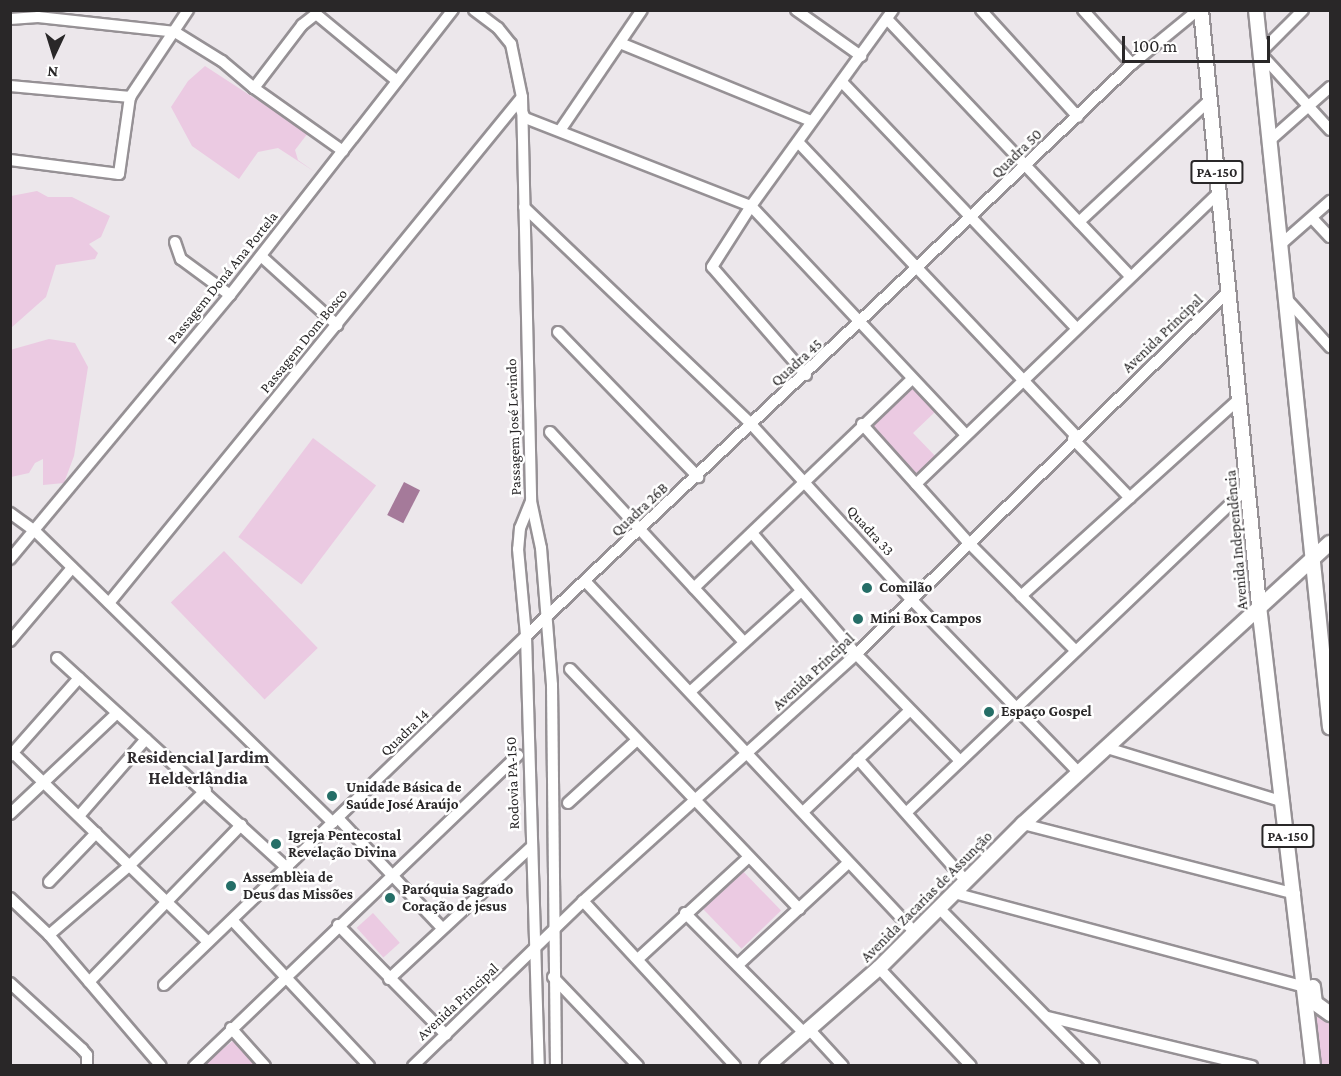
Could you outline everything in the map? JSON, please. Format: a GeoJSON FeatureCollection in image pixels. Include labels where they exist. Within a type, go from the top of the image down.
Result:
{"type":"FeatureCollection","features":[{"type":"Feature","properties":{"kind":"main road","name":"Avenida Independência"},"geometry":{"type":"LineString","coordinates":[[1199,10],[1210,100],[1259,606],[1295,894],[1312,1065]]}},
{"type":"Feature","properties":{"kind":"main road"},"geometry":{"type":"LineString","coordinates":[[1256,10],[1312,557],[1324,624],[1330,727]]}},
{"type":"Feature","properties":{"kind":"main road","name":"Avenida Zacarias de Assunção"},"geometry":{"type":"LineString","coordinates":[[767,1065],[879,968],[1023,824],[1312,557],[1330,543]]}},
{"type":"Feature","properties":{"kind":"main road"},"geometry":{"type":"LineString","coordinates":[[1290,862],[1301,890],[1316,1003],[1330,1014]]}},
{"type":"Feature","properties":{"kind":"street"},"geometry":{"type":"LineString","coordinates":[[10,160],[119,174],[130,97],[188,10]]}},
{"type":"Feature","properties":{"kind":"street","name":"Passagem José Levindo"},"geometry":{"type":"LineString","coordinates":[[474,10],[498,28],[510,44],[522,97],[531,501],[539,529],[552,685],[556,930]]}},
{"type":"Feature","properties":{"kind":"street"},"geometry":{"type":"LineString","coordinates":[[561,129],[642,10]]}},
{"type":"Feature","properties":{"kind":"street"},"geometry":{"type":"LineString","coordinates":[[796,10],[861,56]]}},
{"type":"Feature","properties":{"kind":"street"},"geometry":{"type":"LineString","coordinates":[[981,10],[1078,117]]}},
{"type":"Feature","properties":{"kind":"street"},"geometry":{"type":"LineString","coordinates":[[1083,10],[1132,64]]}},
{"type":"Feature","properties":{"kind":"street","name":"Quadra 50"},"geometry":{"type":"LineString","coordinates":[[862,323],[1132,64],[1199,10]]}},
{"type":"Feature","properties":{"kind":"street"},"geometry":{"type":"LineString","coordinates":[[1303,10],[1260,53],[1330,130]]}},
{"type":"Feature","properties":{"kind":"street","name":"Passagem Doná Ana Portela"},"geometry":{"type":"LineString","coordinates":[[10,559],[230,295],[452,11]]}},
{"type":"Feature","properties":{"kind":"street"},"geometry":{"type":"LineString","coordinates":[[254,88],[302,25],[316,14],[396,81]]}},
{"type":"Feature","properties":{"kind":"street"},"geometry":{"type":"LineString","coordinates":[[806,375],[712,267],[751,206],[811,121],[890,15],[1026,166],[1130,276]]}},
{"type":"Feature","properties":{"kind":"street"},"geometry":{"type":"LineString","coordinates":[[10,19],[38,17],[175,32],[222,61],[254,88],[342,151]]}},
{"type":"Feature","properties":{"kind":"street"},"geometry":{"type":"LineString","coordinates":[[620,43],[811,121]]}},
{"type":"Feature","properties":{"kind":"street"},"geometry":{"type":"LineString","coordinates":[[842,82],[1076,328]]}},
{"type":"Feature","properties":{"kind":"street"},"geometry":{"type":"LineString","coordinates":[[10,86],[130,97]]}},
{"type":"Feature","properties":{"kind":"street"},"geometry":{"type":"LineString","coordinates":[[1268,142],[1330,87]]}},
{"type":"Feature","properties":{"kind":"street","name":"Passagem Dom Bosco"},"geometry":{"type":"LineString","coordinates":[[108,603],[522,97]]}},
{"type":"Feature","properties":{"kind":"street"},"geometry":{"type":"LineString","coordinates":[[1079,222],[1210,100]]}},
{"type":"Feature","properties":{"kind":"street"},"geometry":{"type":"LineString","coordinates":[[521,110],[525,118],[561,129],[751,206],[966,435]]}},
{"type":"Feature","properties":{"kind":"street"},"geometry":{"type":"LineString","coordinates":[[798,142],[1023,378],[1130,498]]}},
{"type":"Feature","properties":{"kind":"street"},"geometry":{"type":"LineString","coordinates":[[916,484],[1023,378],[1219,192]]}},
{"type":"Feature","properties":{"kind":"street"},"geometry":{"type":"LineString","coordinates":[[1280,245],[1330,201]]}},
{"type":"Feature","properties":{"kind":"street","name":"Quadra 33"},"geometry":{"type":"LineString","coordinates":[[524,207],[751,424],[911,599],[1079,773]]}},
{"type":"Feature","properties":{"kind":"street"},"geometry":{"type":"LineString","coordinates":[[1312,218],[1330,237]]}},
{"type":"Feature","properties":{"kind":"street"},"geometry":{"type":"LineString","coordinates":[[175,242],[181,259],[230,295]]}},
{"type":"Feature","properties":{"kind":"street"},"geometry":{"type":"LineString","coordinates":[[261,256],[337,325]]}},
{"type":"Feature","properties":{"kind":"street","name":"Avenida Principal"},"geometry":{"type":"LineString","coordinates":[[412,1065],[692,800],[747,754],[856,654],[1075,437],[1228,292]]}},
{"type":"Feature","properties":{"kind":"street"},"geometry":{"type":"LineString","coordinates":[[1284,296],[1330,347]]}},
{"type":"Feature","properties":{"kind":"street","name":"Quadra 45"},"geometry":{"type":"LineString","coordinates":[[751,424],[862,323]]}},
{"type":"Feature","properties":{"kind":"street"},"geometry":{"type":"LineString","coordinates":[[558,332],[698,477]]}},
{"type":"Feature","properties":{"kind":"street"},"geometry":{"type":"LineString","coordinates":[[694,588],[803,480],[912,380]]}},
{"type":"Feature","properties":{"kind":"street"},"geometry":{"type":"LineString","coordinates":[[1022,596],[1240,398]]}},
{"type":"Feature","properties":{"kind":"street","name":"Quadra 26B"},"geometry":{"type":"LineString","coordinates":[[547,617],[698,477],[751,424]]}},
{"type":"Feature","properties":{"kind":"street"},"geometry":{"type":"LineString","coordinates":[[862,424],[968,542],[1076,651]]}},
{"type":"Feature","properties":{"kind":"street"},"geometry":{"type":"LineString","coordinates":[[550,432],[743,641]]}},
{"type":"Feature","properties":{"kind":"street"},"geometry":{"type":"LineString","coordinates":[[907,812],[1248,487]]}},
{"type":"Feature","properties":{"kind":"street","name":"Rodovia PA-150"},"geometry":{"type":"LineString","coordinates":[[531,501],[519,537],[526,636],[530,848],[538,1061]]}},
{"type":"Feature","properties":{"kind":"street"},"geometry":{"type":"LineString","coordinates":[[10,513],[35,531],[391,874],[441,927]]}},
{"type":"Feature","properties":{"kind":"street"},"geometry":{"type":"LineString","coordinates":[[752,533],[800,592],[856,654],[909,711],[960,760]]}},
{"type":"Feature","properties":{"kind":"street"},"geometry":{"type":"LineString","coordinates":[[10,641],[72,568]]}},
{"type":"Feature","properties":{"kind":"street"},"geometry":{"type":"LineString","coordinates":[[585,581],[691,691],[848,863],[915,932]]}},
{"type":"Feature","properties":{"kind":"street"},"geometry":{"type":"LineString","coordinates":[[691,691],[743,641],[800,592]]}},
{"type":"Feature","properties":{"kind":"street","name":"Quadra 14"},"geometry":{"type":"LineString","coordinates":[[164,985],[207,941],[233,921],[288,869],[547,617]]}},
{"type":"Feature","properties":{"kind":"street"},"geometry":{"type":"LineString","coordinates":[[57,658],[206,790],[288,869]]}},
{"type":"Feature","properties":{"kind":"street"},"geometry":{"type":"LineString","coordinates":[[570,669],[692,800],[799,909]]}},
{"type":"Feature","properties":{"kind":"street"},"geometry":{"type":"LineString","coordinates":[[79,678],[12,754],[45,782],[207,941]]}},
{"type":"Feature","properties":{"kind":"street"},"geometry":{"type":"LineString","coordinates":[[803,812],[909,711]]}},
{"type":"Feature","properties":{"kind":"street"},"geometry":{"type":"LineString","coordinates":[[10,814],[117,713]]}},
{"type":"Feature","properties":{"kind":"street"},"geometry":{"type":"LineString","coordinates":[[79,816],[146,739]]}},
{"type":"Feature","properties":{"kind":"street"},"geometry":{"type":"LineString","coordinates":[[568,803],[636,741]]}},
{"type":"Feature","properties":{"kind":"street"},"geometry":{"type":"LineString","coordinates":[[1107,748],[1284,802]]}},
{"type":"Feature","properties":{"kind":"street"},"geometry":{"type":"LineString","coordinates":[[194,1065],[391,874],[518,755]]}},
{"type":"Feature","properties":{"kind":"street"},"geometry":{"type":"LineString","coordinates":[[858,759],[967,882]]}},
{"type":"Feature","properties":{"kind":"street"},"geometry":{"type":"LineString","coordinates":[[48,935],[129,866],[206,790]]}},
{"type":"Feature","properties":{"kind":"street"},"geometry":{"type":"LineString","coordinates":[[1023,824],[1295,894]]}},
{"type":"Feature","properties":{"kind":"street"},"geometry":{"type":"LineString","coordinates":[[89,982],[168,904],[241,825]]}},
{"type":"Feature","properties":{"kind":"street"},"geometry":{"type":"LineString","coordinates":[[49,882],[96,834]]}},
{"type":"Feature","properties":{"kind":"street"},"geometry":{"type":"LineString","coordinates":[[389,979],[441,927],[530,848]]}},
{"type":"Feature","properties":{"kind":"street"},"geometry":{"type":"LineString","coordinates":[[639,958],[685,913],[749,857]]}},
{"type":"Feature","properties":{"kind":"street"},"geometry":{"type":"LineString","coordinates":[[739,964],[848,863]]}},
{"type":"Feature","properties":{"kind":"street"},"geometry":{"type":"LineString","coordinates":[[954,893],[1304,987]]}},
{"type":"Feature","properties":{"kind":"street"},"geometry":{"type":"LineString","coordinates":[[10,898],[48,935],[161,1065]]}},
{"type":"Feature","properties":{"kind":"street"},"geometry":{"type":"LineString","coordinates":[[583,901],[639,958],[735,1065]]}},
{"type":"Feature","properties":{"kind":"street"},"geometry":{"type":"LineString","coordinates":[[939,908],[1094,1065]]}},
{"type":"Feature","properties":{"kind":"street"},"geometry":{"type":"LineString","coordinates":[[685,913],[843,1065]]}},
{"type":"Feature","properties":{"kind":"street"},"geometry":{"type":"LineString","coordinates":[[233,921],[369,1065]]}},
{"type":"Feature","properties":{"kind":"street"},"geometry":{"type":"LineString","coordinates":[[338,925],[446,1035]]}},
{"type":"Feature","properties":{"kind":"street"},"geometry":{"type":"LineString","coordinates":[[556,930],[553,977],[556,1065]]}},
{"type":"Feature","properties":{"kind":"street"},"geometry":{"type":"LineString","coordinates":[[879,968],[970,1065]]}},
{"type":"Feature","properties":{"kind":"street"},"geometry":{"type":"LineString","coordinates":[[553,977],[638,1065]]}},
{"type":"Feature","properties":{"kind":"street"},"geometry":{"type":"LineString","coordinates":[[10,983],[82,1049],[87,1055],[87,1065]]}},
{"type":"Feature","properties":{"kind":"street"},"geometry":{"type":"LineString","coordinates":[[1046,1017],[1252,1065]]}},
{"type":"Feature","properties":{"kind":"street"},"geometry":{"type":"LineString","coordinates":[[231,1028],[265,1065]]}},
{"type":"Feature","properties":{"kind":"street"},"geometry":{"type":"LineString","coordinates":[[529,1065],[538,1061]]}},
{"type":"Feature","properties":{"kind":"shaded area"},"geometry":{"type":"Polygon","coordinates":[[[205,66],[308,133],[295,150],[298,160],[315,172],[278,148],[258,152],[239,179],[192,146],[171,107],[188,81],[205,66]]]}},
{"type":"Feature","properties":{"kind":"shaded area"},"geometry":{"type":"Polygon","coordinates":[[[37,191],[48,197],[72,197],[110,216],[101,237],[89,244],[98,253],[95,259],[56,265],[46,297],[11,328],[11,196],[37,191]]]}},
{"type":"Feature","properties":{"kind":"shaded area"},"geometry":{"type":"Polygon","coordinates":[[[49,339],[75,343],[88,367],[74,456],[64,483],[43,485],[43,459],[35,463],[29,473],[11,477],[10,350],[49,339]]]}},
{"type":"Feature","properties":{"kind":"shaded area"},"geometry":{"type":"Polygon","coordinates":[[[911,387],[936,411],[913,433],[938,459],[918,479],[867,427],[911,387]]]}},
{"type":"Feature","properties":{"kind":"shaded area"},"geometry":{"type":"Polygon","coordinates":[[[313,438],[376,486],[301,585],[238,537],[313,438]]]}},
{"type":"Feature","properties":{"kind":"shaded area"},"geometry":{"type":"Polygon","coordinates":[[[404,482],[420,490],[403,523],[387,515],[404,482]]]}},
{"type":"Feature","properties":{"kind":"shaded area"},"geometry":{"type":"Polygon","coordinates":[[[224,551],[318,648],[265,700],[171,602],[224,551]]]}},
{"type":"Feature","properties":{"kind":"shaded area"},"geometry":{"type":"Polygon","coordinates":[[[738,866],[781,911],[742,949],[698,904],[738,866]]]}},
{"type":"Feature","properties":{"kind":"shaded area"},"geometry":{"type":"Polygon","coordinates":[[[373,913],[400,943],[383,957],[357,928],[373,913]]]}},
{"type":"Feature","properties":{"kind":"shaded area"},"geometry":{"type":"Polygon","coordinates":[[[1315,1016],[1330,1020],[1330,1065],[1321,1065],[1315,1016]]]}},
{"type":"Feature","properties":{"kind":"shaded area"},"geometry":{"type":"Polygon","coordinates":[[[234,1040],[259,1065],[202,1066],[234,1040]]]}},
{"type":"Feature","properties":{"kind":"place","name":"Comilão"},"geometry":{"type":"Point","coordinates":[867,588]}},
{"type":"Feature","properties":{"kind":"place","name":"Mini Box Campos"},"geometry":{"type":"Point","coordinates":[858,619]}},
{"type":"Feature","properties":{"kind":"place","name":"Espaço Gospel"},"geometry":{"type":"Point","coordinates":[989,712]}},
{"type":"Feature","properties":{"kind":"place","name":"Unidade Básica de Saúde José Araújo"},"geometry":{"type":"Point","coordinates":[332,796]}},
{"type":"Feature","properties":{"kind":"place","name":"Igreja Pentecostal Revelação Divina"},"geometry":{"type":"Point","coordinates":[276,844]}},
{"type":"Feature","properties":{"kind":"place","name":"Assemblèia de Deus das Missões"},"geometry":{"type":"Point","coordinates":[231,886]}},
{"type":"Feature","properties":{"kind":"place","name":"Paróquia Sagrado Coração de jesus"},"geometry":{"type":"Point","coordinates":[390,898]}},
{"type":"Feature","properties":{"kind":"district","name":"Residencial Jardim Helderlândia"},"geometry":{"type":"Point","coordinates":[198,768]}}]}
